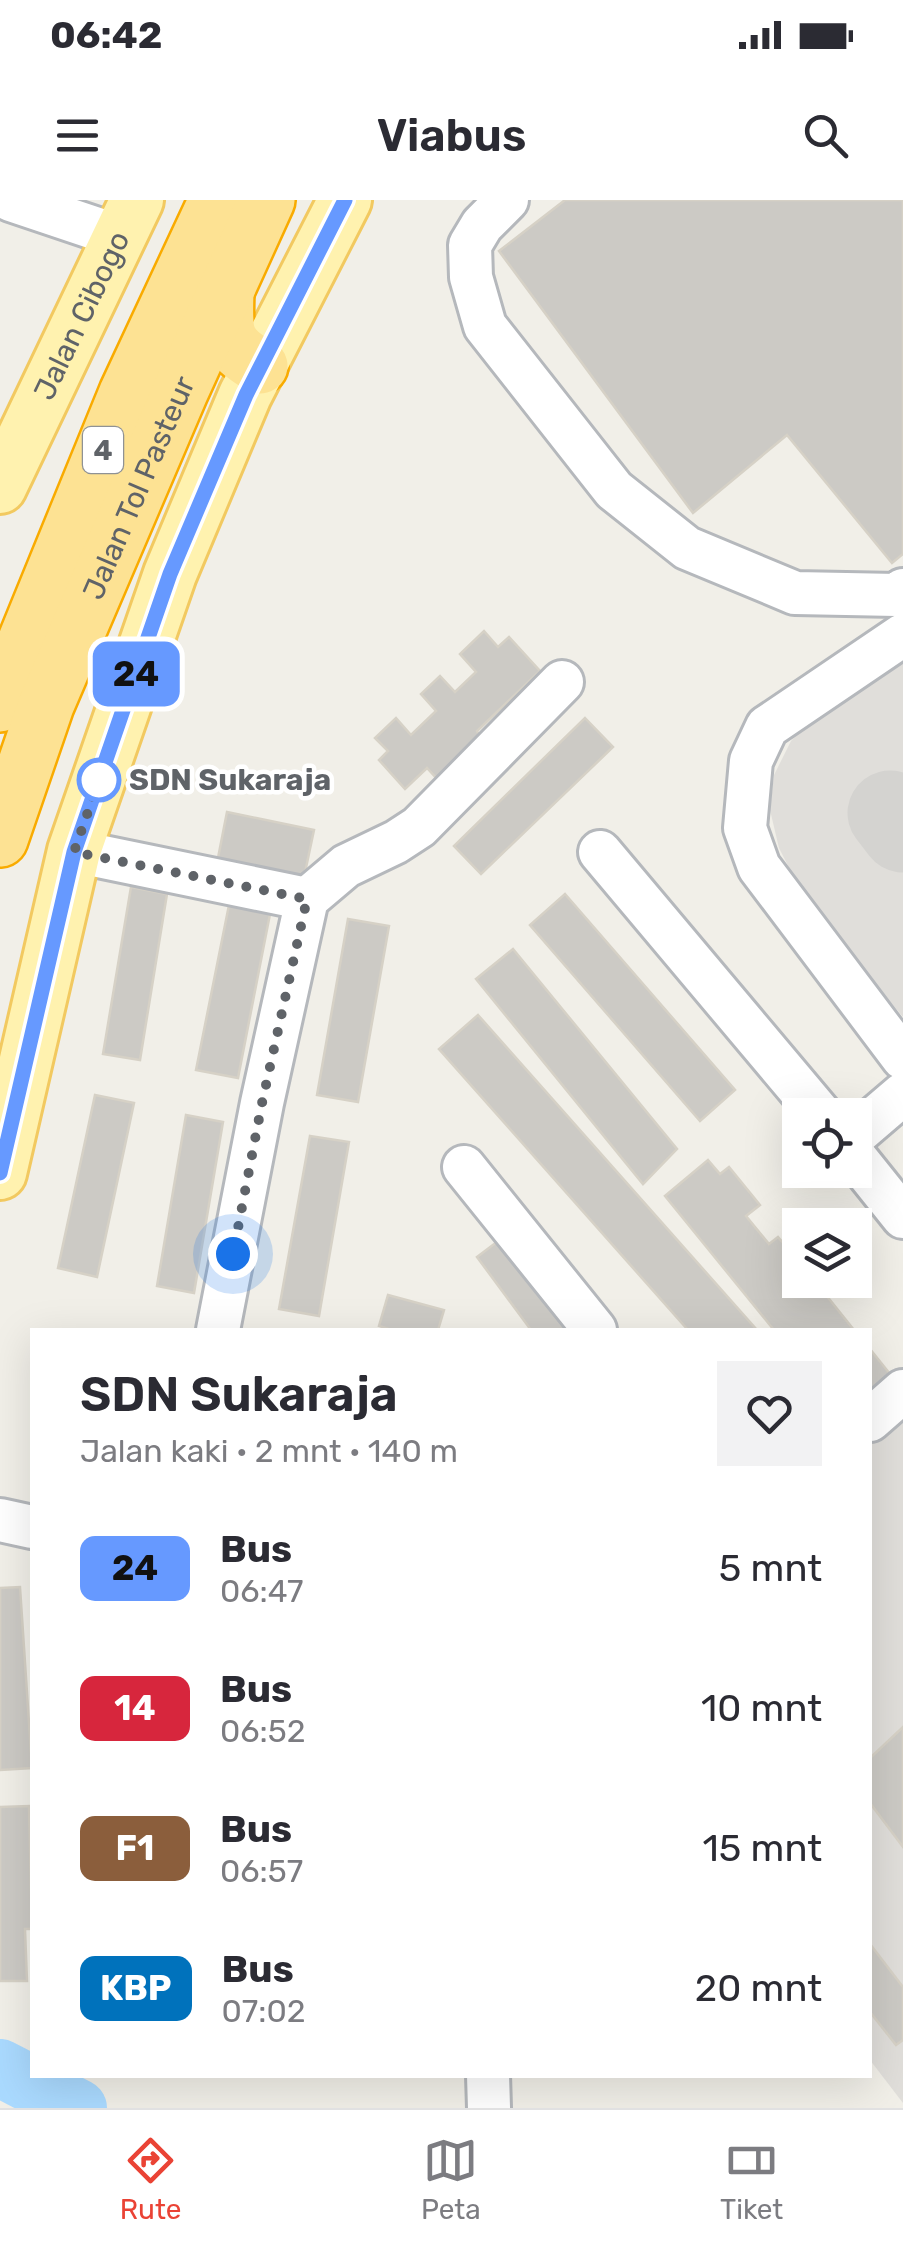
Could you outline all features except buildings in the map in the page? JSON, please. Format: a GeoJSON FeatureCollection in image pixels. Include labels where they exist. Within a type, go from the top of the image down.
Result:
{"type":"FeatureCollection","features":[{"type":"Feature","properties":{"kind":"highway","name":"Jalan Tol Pasteur"},"geometry":{"type":"LineString","coordinates":[[0,704],[127,393],[217,200]]}},
{"type":"Feature","properties":{"kind":"highway","name":"Jalan Tol Pasteur"},"geometry":{"type":"LineString","coordinates":[[0,840],[46,705],[267,200]]}},
{"type":"Feature","properties":{"kind":"highway"},"geometry":{"type":"LineString","coordinates":[[180,392],[194,381],[205,379],[253,381],[229,340],[226,290]]}},
{"type":"Feature","properties":{"kind":"main road"},"geometry":{"type":"LineString","coordinates":[[0,1174],[74,852],[170,574],[253,381],[345,200]]}},
{"type":"Feature","properties":{"kind":"main road","name":"Jalan Cibogo"},"geometry":{"type":"LineString","coordinates":[[0,487],[129,218]]}},
{"type":"Feature","properties":{"kind":"street"},"geometry":{"type":"LineString","coordinates":[[10,200],[129,218]]}},
{"type":"Feature","properties":{"kind":"street"},"geometry":{"type":"LineString","coordinates":[[507,200],[482,224],[470,245],[471,276],[485,326],[614,490],[687,548],[795,592],[896,595],[903,590]]}},
{"type":"Feature","properties":{"kind":"street"},"geometry":{"type":"LineString","coordinates":[[903,635],[767,727],[751,762],[745,828],[759,867],[903,1058]]}},
{"type":"Feature","properties":{"kind":"street"},"geometry":{"type":"LineString","coordinates":[[218,1328],[307,899],[346,866],[418,827],[562,682]]}},
{"type":"Feature","properties":{"kind":"street"},"geometry":{"type":"LineString","coordinates":[[74,852],[307,899]]}},
{"type":"Feature","properties":{"kind":"street"},"geometry":{"type":"LineString","coordinates":[[600,852],[806,1098]]}},
{"type":"Feature","properties":{"kind":"street"},"geometry":{"type":"LineString","coordinates":[[872,1120],[903,1094]]}},
{"type":"Feature","properties":{"kind":"street"},"geometry":{"type":"LineString","coordinates":[[464,1167],[594,1328]]}},
{"type":"Feature","properties":{"kind":"street"},"geometry":{"type":"LineString","coordinates":[[872,1178],[903,1217]]}},
{"type":"Feature","properties":{"kind":"street"},"geometry":{"type":"LineString","coordinates":[[872,1418],[903,1391]]}},
{"type":"Feature","properties":{"kind":"street"},"geometry":{"type":"LineString","coordinates":[[0,1520],[30,1527]]}},
{"type":"Feature","properties":{"kind":"street"},"geometry":{"type":"LineString","coordinates":[[488,2078],[489,2108]]}},
{"type":"Feature","properties":{"kind":"shaded area"},"geometry":{"type":"Polygon","coordinates":[[[903,655],[903,1017],[806,901],[779,848],[770,810],[774,775],[791,741],[815,716],[903,655]]]}},
{"type":"Feature","properties":{"kind":"shaded area"},"geometry":{"type":"Polygon","coordinates":[[[903,1414],[903,2103],[872,2063],[872,1442],[903,1414]]]}},
{"type":"Feature","properties":{"kind":"waterway"},"geometry":{"type":"LineString","coordinates":[[0,2068],[78,2108]]}},
{"type":"Feature","properties":{"kind":"taxiway"},"geometry":{"type":"LineString","coordinates":[[890,813],[903,830]]}},
{"type":"Feature","properties":{"kind":"bus line","name":"24"},"geometry":{"type":"LineString","coordinates":[[0,1173],[74,852],[170,574],[246,395],[345,200]]}},
{"type":"Feature","properties":{"kind":"place","name":"SDN Sukaraja"},"geometry":{"type":"Point","coordinates":[99,780]}},
{"type":"Feature","properties":{"kind":"route"},"geometry":{"type":"LineString","coordinates":[[99,780],[74,852],[307,899],[233,1254]]}}]}
